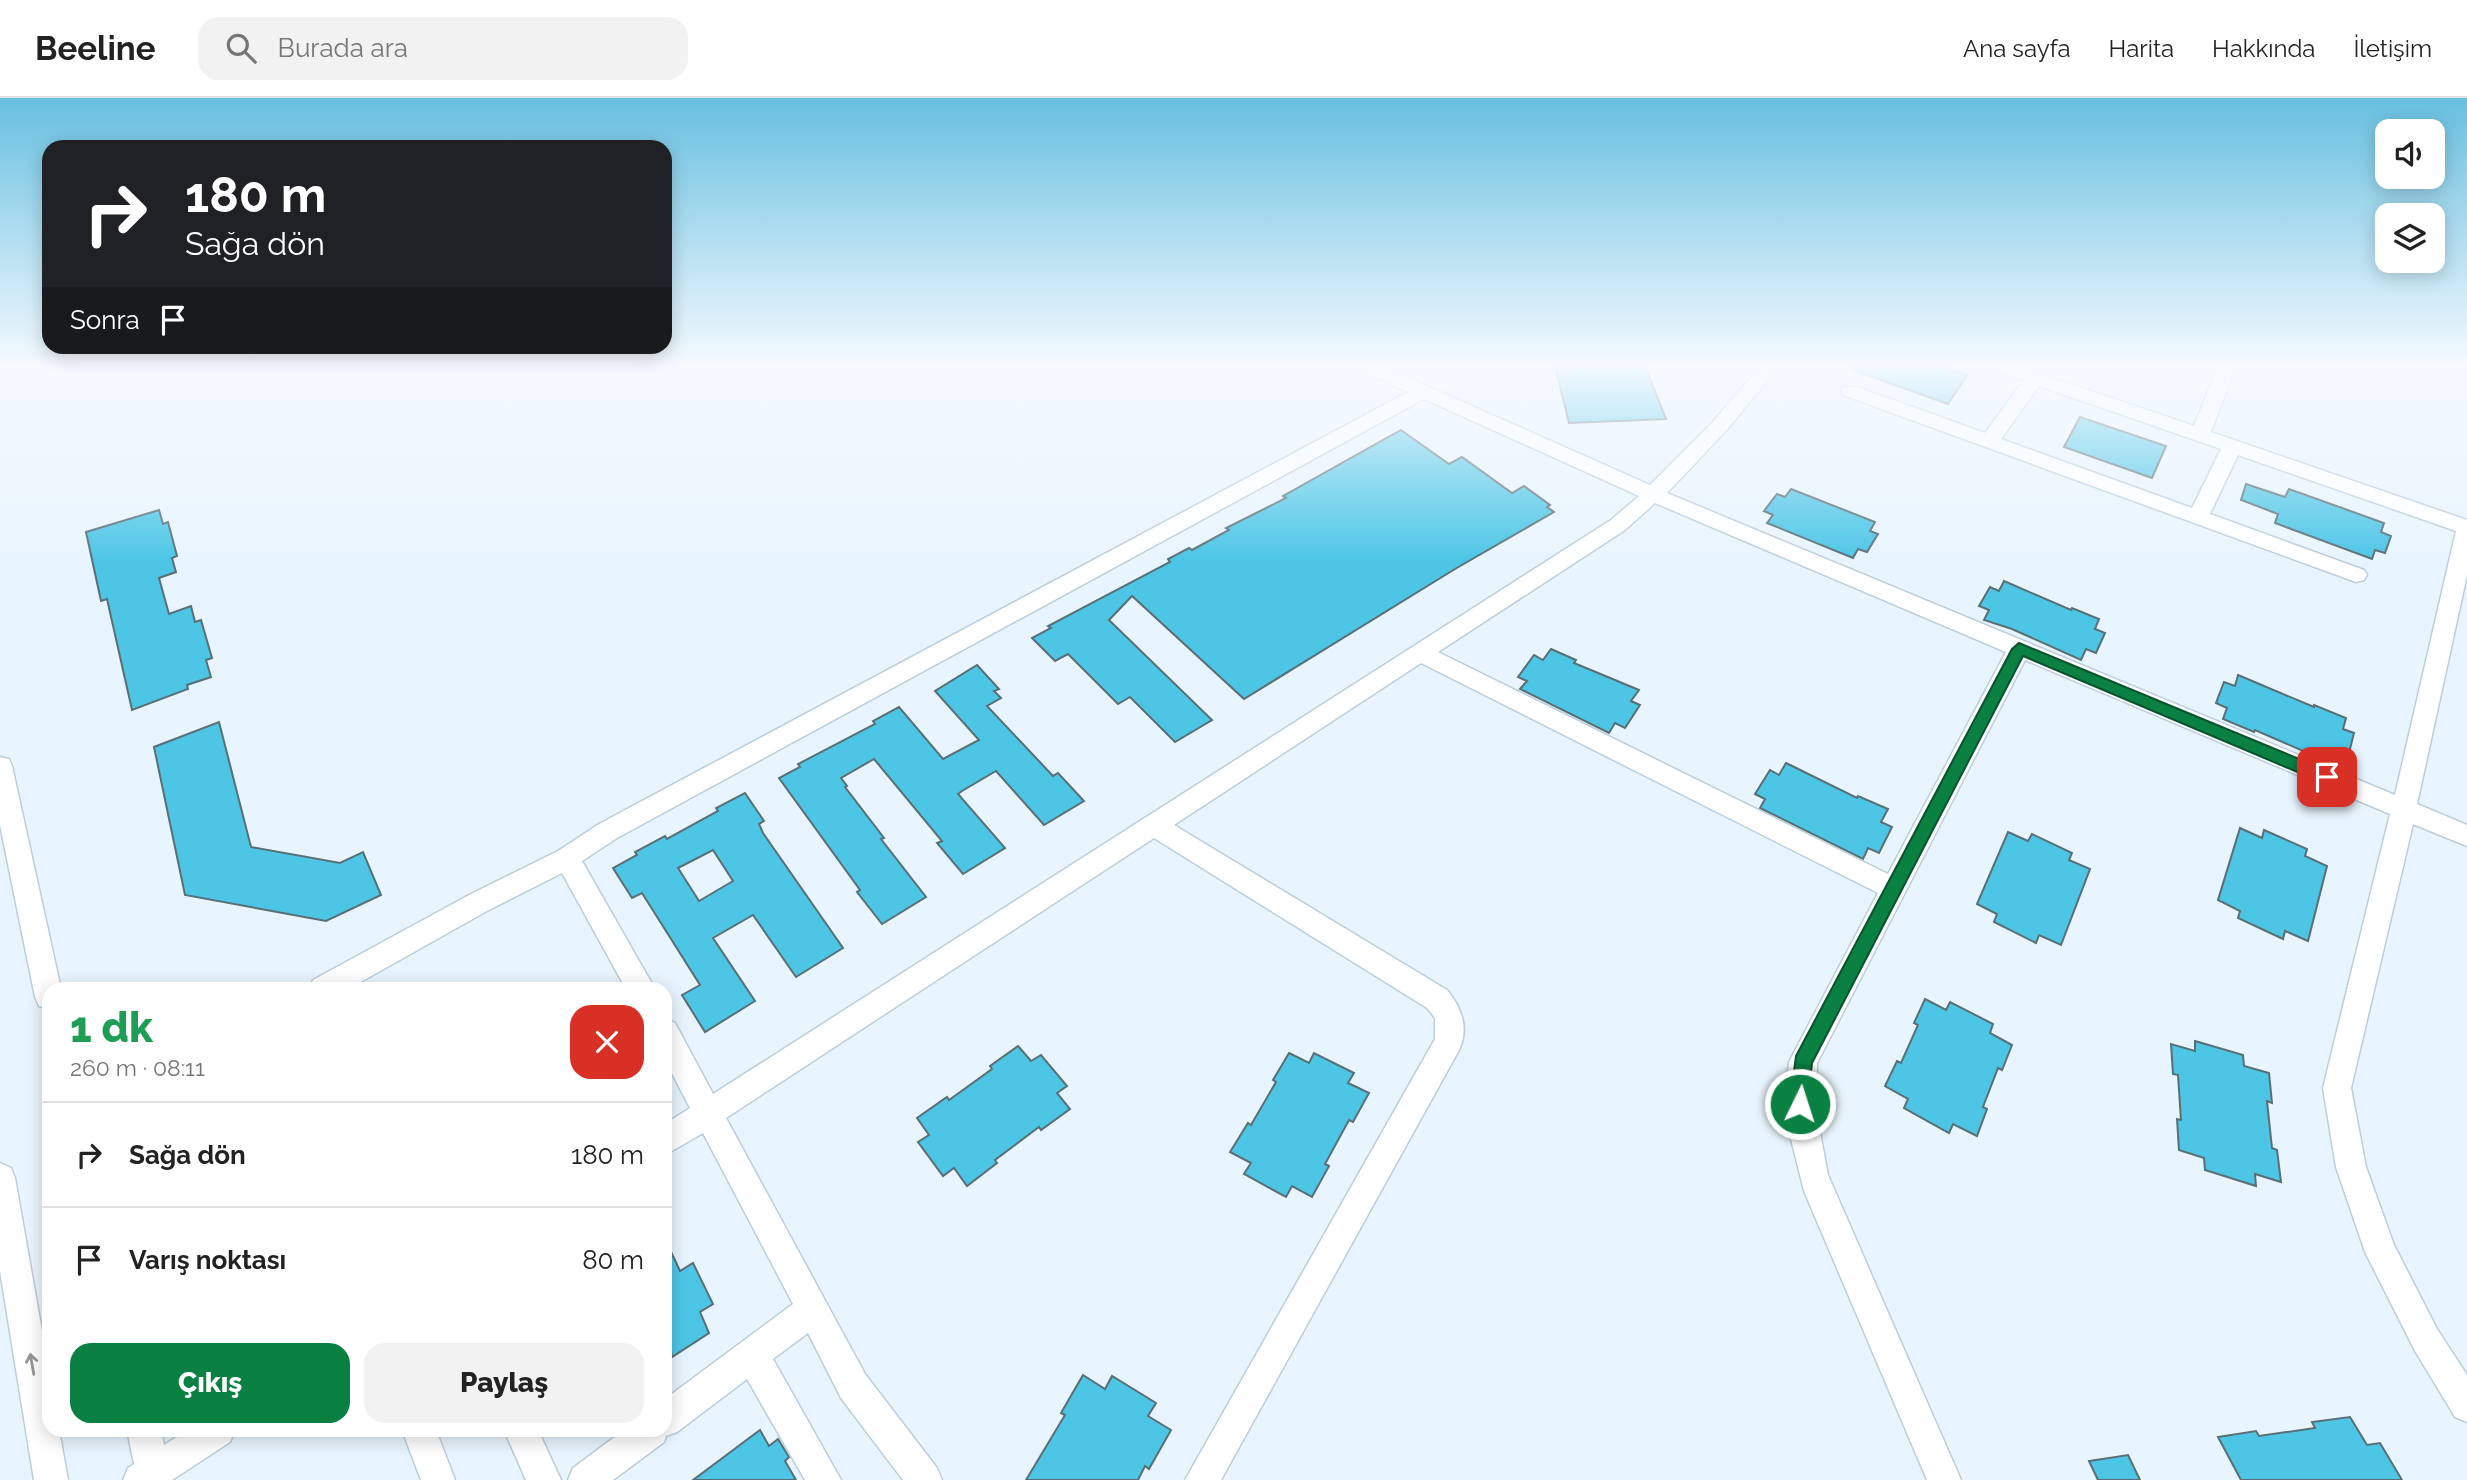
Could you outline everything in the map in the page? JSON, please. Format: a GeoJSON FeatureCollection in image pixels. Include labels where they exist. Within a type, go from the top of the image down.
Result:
{"type":"FeatureCollection","features":[{"type":"Feature","properties":{"kind":"street"},"geometry":{"type":"LineString","coordinates":[[336,982],[478,903],[568,858],[608,831],[1351,430]]}},
{"type":"Feature","properties":{"kind":"street"},"geometry":{"type":"LineString","coordinates":[[1511,430],[1654,495],[2467,836]]}},
{"type":"Feature","properties":{"kind":"street"},"geometry":{"type":"LineString","coordinates":[[672,1136],[1618,525],[1654,495],[1719,430]]}},
{"type":"Feature","properties":{"kind":"street"},"geometry":{"type":"LineString","coordinates":[[1958,430],[2356,575]]}},
{"type":"Feature","properties":{"kind":"street"},"geometry":{"type":"LineString","coordinates":[[1989,442],[1997,430]]}},
{"type":"Feature","properties":{"kind":"street"},"geometry":{"type":"LineString","coordinates":[[2187,430],[2467,528],[2458,615],[2404,809],[2337,1088],[2351,1167],[2381,1252],[2426,1340],[2467,1405]]}},
{"type":"Feature","properties":{"kind":"street"},"geometry":{"type":"LineString","coordinates":[[2200,435],[2202,430]]}},
{"type":"Feature","properties":{"kind":"street"},"geometry":{"type":"LineString","coordinates":[[2198,518],[2232,446]]}},
{"type":"Feature","properties":{"kind":"street"},"geometry":{"type":"LineString","coordinates":[[1944,1480],[1810,1166],[1800,1118],[1803,1062],[2019,649]]}},
{"type":"Feature","properties":{"kind":"street"},"geometry":{"type":"LineString","coordinates":[[1420,653],[1894,888]]}},
{"type":"Feature","properties":{"kind":"street"},"geometry":{"type":"LineString","coordinates":[[0,766],[46,982]]}},
{"type":"Feature","properties":{"kind":"street"},"geometry":{"type":"LineString","coordinates":[[1154,825],[1437,999],[1445,1008],[1451,1030],[1449,1041],[1202,1480]]}},
{"type":"Feature","properties":{"kind":"street"},"geometry":{"type":"LineString","coordinates":[[568,858],[637,982]]}},
{"type":"Feature","properties":{"kind":"street"},"geometry":{"type":"LineString","coordinates":[[672,1044],[853,1386],[925,1480]]}},
{"type":"Feature","properties":{"kind":"street"},"geometry":{"type":"LineString","coordinates":[[0,1178],[42,1427]]}},
{"type":"Feature","properties":{"kind":"street"},"geometry":{"type":"LineString","coordinates":[[672,1415],[813,1309]]}},
{"type":"Feature","properties":{"kind":"street"},"geometry":{"type":"LineString","coordinates":[[752,1355],[824,1480]]}},
{"type":"Feature","properties":{"kind":"street"},"geometry":{"type":"LineString","coordinates":[[44,1437],[51,1480]]}},
{"type":"Feature","properties":{"kind":"street"},"geometry":{"type":"LineString","coordinates":[[145,1437],[150,1477],[208,1437]]}},
{"type":"Feature","properties":{"kind":"street"},"geometry":{"type":"LineString","coordinates":[[422,1437],[438,1480]]}},
{"type":"Feature","properties":{"kind":"street"},"geometry":{"type":"LineString","coordinates":[[524,1437],[544,1480]]}},
{"type":"Feature","properties":{"kind":"street"},"geometry":{"type":"LineString","coordinates":[[587,1479],[643,1437]]}},
{"type":"Feature","properties":{"kind":"building"},"geometry":{"type":"Polygon","coordinates":[[[1402,430],[1449,464],[1462,457],[1512,493],[1524,486],[1550,505],[1547,507],[1554,512],[1455,569],[1244,699],[1132,596],[1109,620],[1212,720],[1175,742],[1130,697],[1118,704],[1068,654],[1055,661],[1032,638],[1051,628],[1048,626],[1170,562],[1168,559],[1189,548],[1192,550],[1229,530],[1226,528],[1286,498],[1283,496],[1402,430]]]}},
{"type":"Feature","properties":{"kind":"building"},"geometry":{"type":"Polygon","coordinates":[[[2073,430],[2120,430],[2166,446],[2152,478],[2064,447],[2073,430]]]}},
{"type":"Feature","properties":{"kind":"building"},"geometry":{"type":"Polygon","coordinates":[[[2246,484],[2285,497],[2289,489],[2384,523],[2381,532],[2391,536],[2385,553],[2375,550],[2372,559],[2275,523],[2278,514],[2241,500],[2246,484]]]}},
{"type":"Feature","properties":{"kind":"building"},"geometry":{"type":"Polygon","coordinates":[[[1791,489],[1875,522],[1870,531],[1878,534],[1867,552],[1858,549],[1853,558],[1767,523],[1773,515],[1764,511],[1777,494],[1785,497],[1791,489]]]}},
{"type":"Feature","properties":{"kind":"building"},"geometry":{"type":"Polygon","coordinates":[[[159,510],[163,524],[168,522],[177,556],[172,558],[176,572],[159,578],[169,614],[191,606],[195,622],[201,620],[212,658],[206,660],[211,677],[187,685],[188,689],[132,710],[107,599],[101,601],[86,532],[159,510]]]}},
{"type":"Feature","properties":{"kind":"building"},"geometry":{"type":"Polygon","coordinates":[[[2004,581],[2099,619],[2095,629],[2105,633],[2096,653],[2086,649],[2081,660],[2012,629],[1984,620],[1989,610],[1979,606],[1990,587],[1999,591],[2004,581]]]}},
{"type":"Feature","properties":{"kind":"building"},"geometry":{"type":"Polygon","coordinates":[[[1551,649],[1576,660],[1574,663],[1639,690],[1631,701],[1640,705],[1625,728],[1615,723],[1609,733],[1520,689],[1527,681],[1518,677],[1534,655],[1543,660],[1551,649]]]}},
{"type":"Feature","properties":{"kind":"building"},"geometry":{"type":"Polygon","coordinates":[[[977,665],[999,689],[994,691],[1001,698],[987,706],[1053,776],[1058,773],[1084,801],[1044,825],[996,771],[962,791],[958,794],[1005,848],[963,874],[937,843],[942,841],[874,759],[841,778],[884,838],[881,839],[926,897],[882,924],[779,778],[800,767],[798,764],[875,724],[873,721],[899,707],[943,759],[979,740],[935,691],[977,665]]]}},
{"type":"Feature","properties":{"kind":"building"},"geometry":{"type":"Polygon","coordinates":[[[2238,675],[2346,718],[2343,729],[2354,733],[2348,757],[2336,752],[2333,764],[2223,719],[2227,708],[2216,703],[2224,682],[2235,686],[2238,675]]]}},
{"type":"Feature","properties":{"kind":"building"},"geometry":{"type":"Polygon","coordinates":[[[219,722],[251,847],[340,863],[363,852],[381,895],[326,921],[185,895],[154,747],[219,722]]]}},
{"type":"Feature","properties":{"kind":"building"},"geometry":{"type":"Polygon","coordinates":[[[1786,763],[1857,798],[1858,796],[1888,809],[1881,822],[1892,827],[1879,853],[1868,848],[1863,859],[1760,808],[1765,799],[1755,794],[1770,770],[1779,775],[1786,763]]]}},
{"type":"Feature","properties":{"kind":"building"},"geometry":{"type":"Polygon","coordinates":[[[745,793],[764,821],[759,824],[763,833],[843,948],[796,977],[753,915],[713,938],[755,1001],[705,1032],[682,995],[700,985],[642,893],[632,898],[613,868],[637,855],[635,852],[665,836],[667,839],[718,811],[716,808],[745,793]],[[713,850],[678,868],[699,901],[733,881],[713,850]]]}},
{"type":"Feature","properties":{"kind":"building"},"geometry":{"type":"Polygon","coordinates":[[[2240,828],[2262,838],[2264,830],[2307,849],[2305,856],[2327,866],[2308,941],[2285,931],[2283,939],[2238,918],[2240,911],[2218,900],[2240,828]]]}},
{"type":"Feature","properties":{"kind":"building"},"geometry":{"type":"Polygon","coordinates":[[[2008,832],[2028,841],[2032,834],[2072,853],[2069,860],[2090,869],[2061,945],[2039,935],[2036,943],[1994,922],[1997,914],[1977,904],[2008,832]]]}},
{"type":"Feature","properties":{"kind":"building"},"geometry":{"type":"Polygon","coordinates":[[[1925,999],[1946,1010],[1950,1002],[1993,1024],[1990,1033],[2012,1045],[2002,1070],[1998,1068],[1983,1107],[1987,1109],[1977,1136],[1953,1124],[1949,1133],[1904,1108],[1908,1099],[1885,1086],[1897,1061],[1901,1063],[1918,1025],[1914,1023],[1925,999]]]}},
{"type":"Feature","properties":{"kind":"building"},"geometry":{"type":"Polygon","coordinates":[[[2195,1041],[2243,1055],[2244,1066],[2269,1073],[2272,1103],[2267,1101],[2272,1148],[2277,1150],[2281,1182],[2255,1174],[2256,1186],[2205,1170],[2204,1158],[2179,1150],[2177,1119],[2181,1120],[2178,1075],[2173,1074],[2171,1044],[2195,1051],[2195,1041]]]}},
{"type":"Feature","properties":{"kind":"building"},"geometry":{"type":"Polygon","coordinates":[[[1018,1046],[1031,1061],[1041,1055],[1067,1086],[1057,1093],[1070,1109],[1041,1130],[1039,1127],[995,1160],[997,1163],[967,1186],[954,1168],[943,1176],[918,1142],[929,1135],[917,1118],[947,1097],[949,1100],[1018,1046]]]}},
{"type":"Feature","properties":{"kind":"building"},"geometry":{"type":"Polygon","coordinates":[[[1289,1053],[1309,1063],[1314,1053],[1354,1073],[1348,1083],[1369,1093],[1353,1122],[1349,1120],[1325,1164],[1329,1166],[1312,1197],[1292,1186],[1286,1197],[1244,1174],[1251,1163],[1230,1152],[1248,1123],[1251,1125],[1289,1053]]]}},
{"type":"Feature","properties":{"kind":"building"},"geometry":{"type":"Polygon","coordinates":[[[672,1254],[680,1271],[693,1263],[713,1304],[700,1312],[709,1333],[672,1357],[672,1254]]]}},
{"type":"Feature","properties":{"kind":"building"},"geometry":{"type":"Polygon","coordinates":[[[1083,1375],[1105,1389],[1112,1376],[1156,1403],[1148,1416],[1171,1430],[1149,1469],[1145,1466],[1138,1480],[1026,1480],[1065,1415],[1061,1413],[1083,1375]]]}},
{"type":"Feature","properties":{"kind":"building"},"geometry":{"type":"Polygon","coordinates":[[[2350,1417],[2367,1445],[2380,1443],[2402,1480],[2241,1480],[2218,1437],[2256,1431],[2259,1436],[2315,1428],[2312,1422],[2350,1417]]]}},
{"type":"Feature","properties":{"kind":"building"},"geometry":{"type":"Polygon","coordinates":[[[760,1430],[769,1446],[778,1439],[789,1457],[785,1461],[796,1480],[693,1480],[760,1430]]]}},
{"type":"Feature","properties":{"kind":"building"},"geometry":{"type":"Polygon","coordinates":[[[2128,1455],[2140,1480],[2098,1480],[2089,1461],[2128,1455]]]}},
{"type":"Feature","properties":{"kind":"route"},"geometry":{"type":"LineString","coordinates":[[1800,1104],[1803,1062],[2019,649],[2327,777]]}}]}
